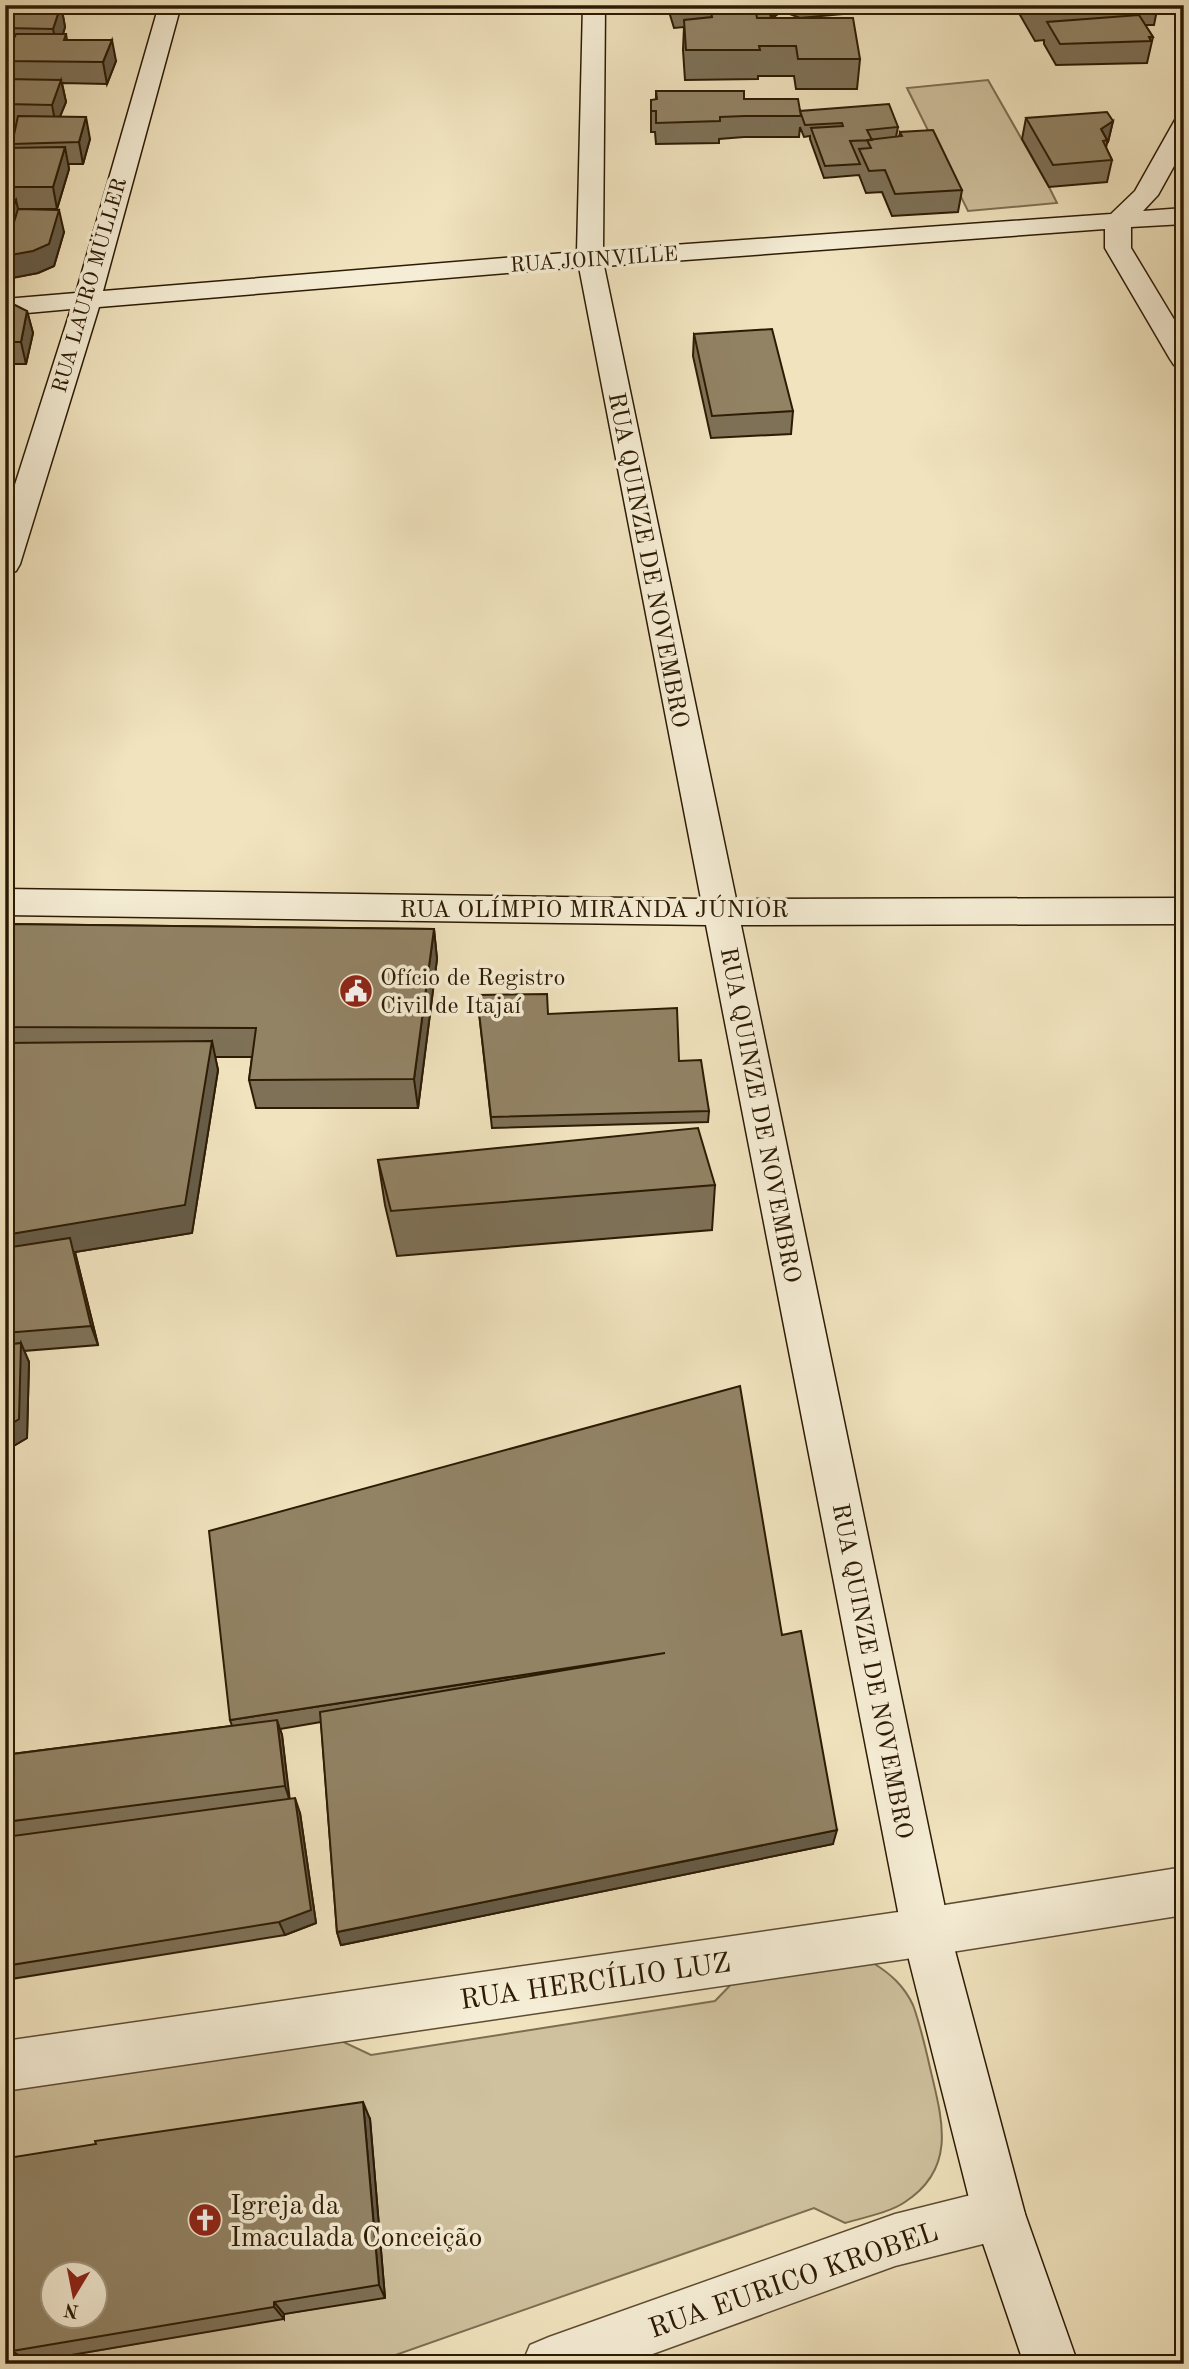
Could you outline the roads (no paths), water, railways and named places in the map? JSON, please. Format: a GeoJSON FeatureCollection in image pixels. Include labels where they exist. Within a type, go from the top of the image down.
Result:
{"type":"FeatureCollection","features":[{"type":"Feature","properties":{"kind":"street","name":"RUA LAURO MÜLLER"},"geometry":{"type":"LineString","coordinates":[[5,564],[88,299],[92,275],[170,5]]}},
{"type":"Feature","properties":{"kind":"street","name":"RUA QUINZE DE NOVEMBRO"},"geometry":{"type":"LineString","coordinates":[[594,5],[590,259],[926,1932],[999,2214],[1051,2364]]}},
{"type":"Feature","properties":{"kind":"street"},"geometry":{"type":"LineString","coordinates":[[1184,125],[1145,195],[1118,221],[1118,248],[1184,359]]}},
{"type":"Feature","properties":{"kind":"street","name":"RUA JOINVILLE"},"geometry":{"type":"LineString","coordinates":[[5,307],[590,259],[1184,216]]}},
{"type":"Feature","properties":{"kind":"street","name":"RUA OLÍMPIO MIRANDA JÚNIOR"},"geometry":{"type":"LineString","coordinates":[[5,902],[720,911],[1184,911]]}},
{"type":"Feature","properties":{"kind":"street","name":"RUA HERCÍLIO LUZ"},"geometry":{"type":"LineString","coordinates":[[5,2066],[926,1932],[1184,1891]]}},
{"type":"Feature","properties":{"kind":"street","name":"RUA EURICO KROBEL"},"geometry":{"type":"LineString","coordinates":[[549,2364],[895,2240],[999,2214]]}},
{"type":"Feature","properties":{"kind":"place","name":"Ofício de Registro Civil de Itajaí"},"geometry":{"type":"Point","coordinates":[356,991]}},
{"type":"Feature","properties":{"kind":"place","name":"Igreja da Imaculada Conceição"},"geometry":{"type":"Point","coordinates":[205,2220]}}]}
